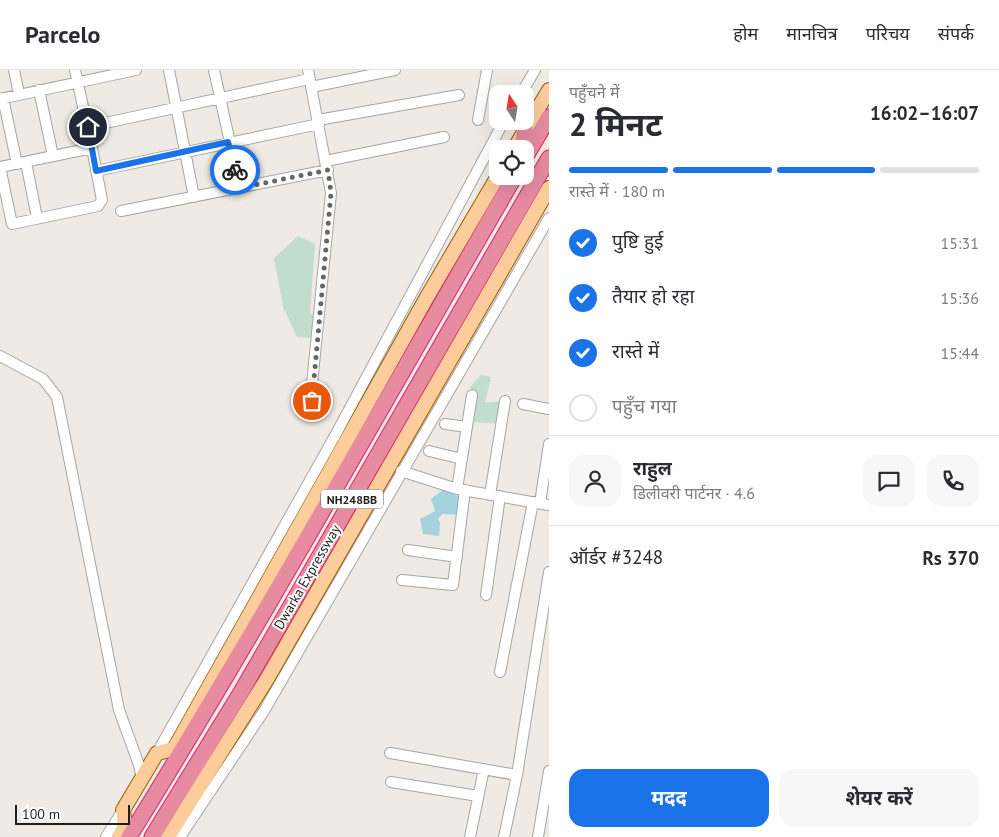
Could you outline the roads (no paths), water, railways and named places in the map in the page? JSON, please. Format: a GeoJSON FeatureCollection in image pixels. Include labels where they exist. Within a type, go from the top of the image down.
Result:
{"type":"FeatureCollection","features":[{"type":"Feature","properties":{"kind":"highway"},"geometry":{"type":"LineString","coordinates":[[534,142],[549,116]]}},
{"type":"Feature","properties":{"kind":"highway"},"geometry":{"type":"LineString","coordinates":[[523,140],[525,130]]}},
{"type":"Feature","properties":{"kind":"highway","name":"Dwarka Expressway"},"geometry":{"type":"LineString","coordinates":[[152,837],[240,694],[549,158]]}},
{"type":"Feature","properties":{"kind":"highway"},"geometry":{"type":"LineString","coordinates":[[488,264],[506,247],[549,176]]}},
{"type":"Feature","properties":{"kind":"highway"},"geometry":{"type":"LineString","coordinates":[[472,251],[470,239],[474,229],[501,185]]}},
{"type":"Feature","properties":{"kind":"highway","name":"Dwarka Expressway"},"geometry":{"type":"LineString","coordinates":[[124,833],[205,713],[509,185]]}},
{"type":"Feature","properties":{"kind":"main road"},"geometry":{"type":"LineString","coordinates":[[534,115],[549,90]]}},
{"type":"Feature","properties":{"kind":"main road"},"geometry":{"type":"LineString","coordinates":[[519,140],[525,130]]}},
{"type":"Feature","properties":{"kind":"main road"},"geometry":{"type":"LineString","coordinates":[[124,833],[123,810],[157,753],[174,749],[427,297],[493,185]]}},
{"type":"Feature","properties":{"kind":"main road"},"geometry":{"type":"LineString","coordinates":[[168,837],[267,680],[549,188]]}},
{"type":"Feature","properties":{"kind":"street"},"geometry":{"type":"LineString","coordinates":[[14,70],[19,94]]}},
{"type":"Feature","properties":{"kind":"street"},"geometry":{"type":"LineString","coordinates":[[74,70],[88,127],[102,200],[98,206],[10,224],[0,167],[92,148]]}},
{"type":"Feature","properties":{"kind":"street"},"geometry":{"type":"LineString","coordinates":[[37,218],[1,98],[136,70]]}},
{"type":"Feature","properties":{"kind":"street"},"geometry":{"type":"LineString","coordinates":[[169,70],[194,198]]}},
{"type":"Feature","properties":{"kind":"street"},"geometry":{"type":"LineString","coordinates":[[214,70],[228,142],[240,188]]}},
{"type":"Feature","properties":{"kind":"street"},"geometry":{"type":"LineString","coordinates":[[88,127],[309,79],[395,70]]}},
{"type":"Feature","properties":{"kind":"street"},"geometry":{"type":"LineString","coordinates":[[478,120],[488,70]]}},
{"type":"Feature","properties":{"kind":"street"},"geometry":{"type":"LineString","coordinates":[[526,85],[535,70]]}},
{"type":"Feature","properties":{"kind":"street"},"geometry":{"type":"LineString","coordinates":[[309,79],[331,193],[311,394],[313,409]]}},
{"type":"Feature","properties":{"kind":"street"},"geometry":{"type":"LineString","coordinates":[[39,90],[53,156]]}},
{"type":"Feature","properties":{"kind":"street"},"geometry":{"type":"LineString","coordinates":[[96,171],[318,122],[458,95]]}},
{"type":"Feature","properties":{"kind":"street"},"geometry":{"type":"LineString","coordinates":[[157,753],[336,434],[499,130]]}},
{"type":"Feature","properties":{"kind":"street"},"geometry":{"type":"LineString","coordinates":[[121,211],[240,188],[444,137]]}},
{"type":"Feature","properties":{"kind":"street"},"geometry":{"type":"LineString","coordinates":[[180,837],[264,711],[549,218]]}},
{"type":"Feature","properties":{"kind":"street"},"geometry":{"type":"LineString","coordinates":[[0,356],[43,379],[57,397],[119,710],[139,764],[142,779]]}},
{"type":"Feature","properties":{"kind":"street"},"geometry":{"type":"LineString","coordinates":[[402,580],[453,585],[457,557],[462,459],[472,395]]}},
{"type":"Feature","properties":{"kind":"street"},"geometry":{"type":"LineString","coordinates":[[486,595],[505,401]]}},
{"type":"Feature","properties":{"kind":"street"},"geometry":{"type":"LineString","coordinates":[[523,404],[549,409]]}},
{"type":"Feature","properties":{"kind":"street"},"geometry":{"type":"LineString","coordinates":[[445,424],[467,428]]}},
{"type":"Feature","properties":{"kind":"street"},"geometry":{"type":"LineString","coordinates":[[500,672],[541,503],[549,444]]}},
{"type":"Feature","properties":{"kind":"street"},"geometry":{"type":"LineString","coordinates":[[429,451],[462,459]]}},
{"type":"Feature","properties":{"kind":"street"},"geometry":{"type":"LineString","coordinates":[[402,471],[461,490],[541,503]]}},
{"type":"Feature","properties":{"kind":"street"},"geometry":{"type":"LineString","coordinates":[[408,550],[457,557]]}},
{"type":"Feature","properties":{"kind":"street"},"geometry":{"type":"LineString","coordinates":[[504,837],[517,775],[549,572]]}},
{"type":"Feature","properties":{"kind":"street"},"geometry":{"type":"LineString","coordinates":[[390,753],[517,775]]}},
{"type":"Feature","properties":{"kind":"street"},"geometry":{"type":"LineString","coordinates":[[470,837],[484,769]]}},
{"type":"Feature","properties":{"kind":"street"},"geometry":{"type":"LineString","coordinates":[[538,837],[549,771]]}},
{"type":"Feature","properties":{"kind":"street"},"geometry":{"type":"LineString","coordinates":[[391,782],[478,796]]}},
{"type":"Feature","properties":{"kind":"street"},"geometry":{"type":"LineString","coordinates":[[106,837],[123,810]]}},
{"type":"Feature","properties":{"kind":"water"},"geometry":{"type":"Polygon","coordinates":[[[444,489],[463,499],[460,515],[443,514],[438,518],[440,523],[439,536],[423,534],[420,519],[435,511],[431,499],[444,489]]]}}]}
